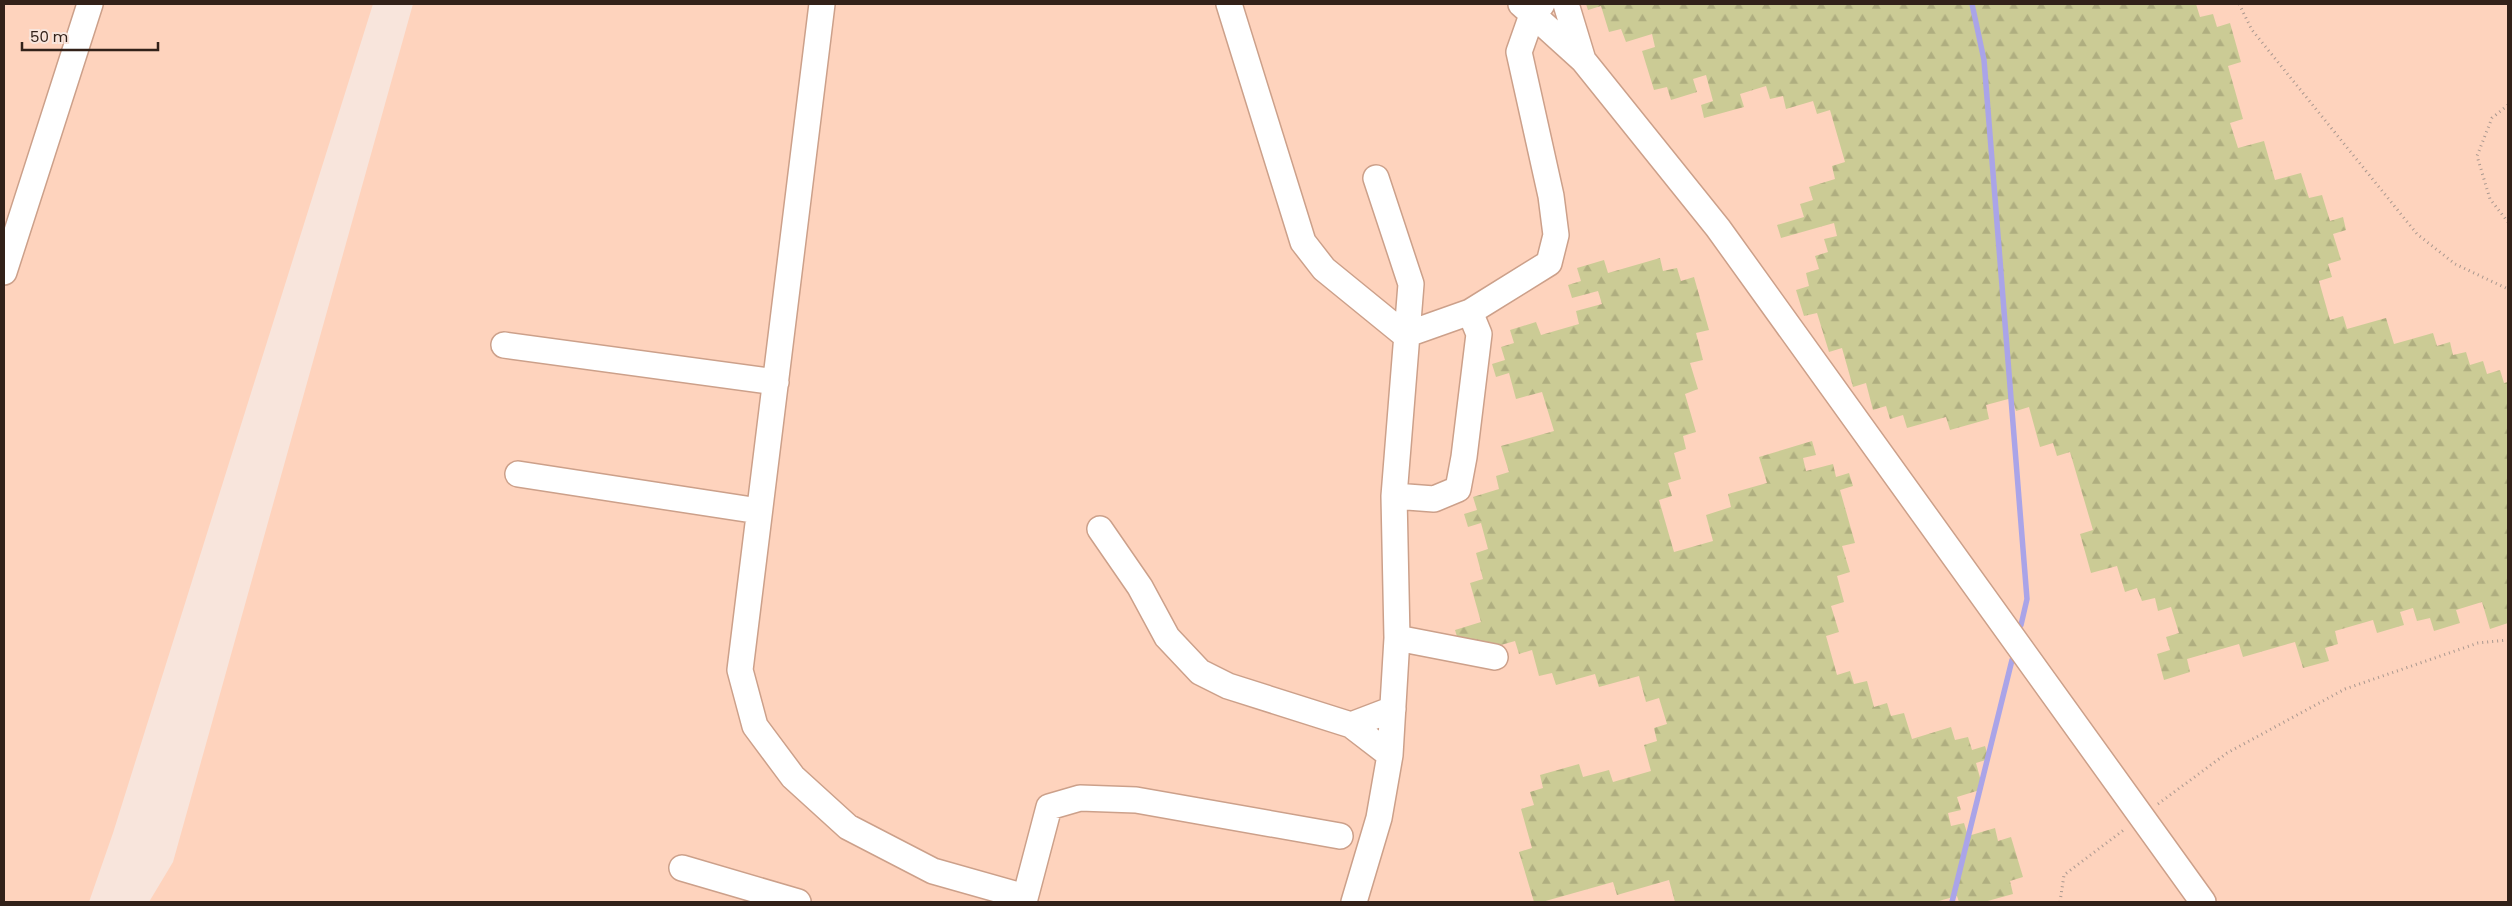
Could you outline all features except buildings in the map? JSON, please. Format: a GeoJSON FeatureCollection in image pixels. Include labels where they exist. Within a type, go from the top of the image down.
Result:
{"type":"FeatureCollection","features":[{"type":"Feature","properties":{"kind":"street"},"geometry":{"type":"LineString","coordinates":[[4,272],[90,4]]}},
{"type":"Feature","properties":{"kind":"street"},"geometry":{"type":"LineString","coordinates":[[822,4],[740,670],[755,726],[793,777],[848,827],[933,871],[1024,900],[1049,806],[1080,798],[1136,800],[1340,836],[1379,818]]}},
{"type":"Feature","properties":{"kind":"street"},"geometry":{"type":"LineString","coordinates":[[1228,4],[1303,242],[1324,268],[1405,335]]}},
{"type":"Feature","properties":{"kind":"street"},"geometry":{"type":"LineString","coordinates":[[1566,4],[1583,60]]}},
{"type":"Feature","properties":{"kind":"street"},"geometry":{"type":"LineString","coordinates":[[1405,335],[1470,312],[1548,263],[1556,235],[1551,196],[1519,52],[1532,7],[1583,60],[1718,228],[2203,902]]}},
{"type":"Feature","properties":{"kind":"street"},"geometry":{"type":"LineString","coordinates":[[1354,902],[1379,818],[1390,755],[1397,638],[1394,496],[1405,335],[1411,284],[1376,178]]}},
{"type":"Feature","properties":{"kind":"street"},"geometry":{"type":"LineString","coordinates":[[1394,496],[1434,500],[1458,489],[1480,334],[1470,312]]}},
{"type":"Feature","properties":{"kind":"street"},"geometry":{"type":"LineString","coordinates":[[504,345],[776,382]]}},
{"type":"Feature","properties":{"kind":"street"},"geometry":{"type":"LineString","coordinates":[[518,474],[759,511]]}},
{"type":"Feature","properties":{"kind":"street"},"geometry":{"type":"LineString","coordinates":[[1100,529],[1140,587],[1167,637],[1200,672],[1228,686],[1352,725],[1390,755]]}},
{"type":"Feature","properties":{"kind":"street"},"geometry":{"type":"LineString","coordinates":[[1397,638],[1495,657]]}},
{"type":"Feature","properties":{"kind":"street"},"geometry":{"type":"LineString","coordinates":[[1352,725],[1393,709]]}},
{"type":"Feature","properties":{"kind":"street"},"geometry":{"type":"LineString","coordinates":[[1340,836],[1363,868]]}},
{"type":"Feature","properties":{"kind":"street"},"geometry":{"type":"LineString","coordinates":[[682,868],[798,902]]}},
{"type":"Feature","properties":{"kind":"path"},"geometry":{"type":"LineString","coordinates":[[2239,4],[2252,30],[2417,234],[2454,264],[2508,289]]}},
{"type":"Feature","properties":{"kind":"path"},"geometry":{"type":"LineString","coordinates":[[2508,105],[2492,118],[2477,156],[2490,199],[2508,222]]}},
{"type":"Feature","properties":{"kind":"path"},"geometry":{"type":"LineString","coordinates":[[2060,902],[2064,875],[2227,753],[2345,689],[2478,643],[2508,640]]}},
{"type":"Feature","properties":{"kind":"shaded area"},"geometry":{"type":"Polygon","coordinates":[[[4,4],[373,4],[113,833],[89,902],[4,902],[4,4]]]}},
{"type":"Feature","properties":{"kind":"shaded area"},"geometry":{"type":"Polygon","coordinates":[[[413,4],[2508,4],[2508,902],[149,902],[173,862],[413,4]]]}},
{"type":"Feature","properties":{"kind":"green space"},"geometry":{"type":"Polygon","coordinates":[[[1586,4],[2196,4],[2200,17],[2213,14],[2217,27],[2230,23],[2241,62],[2228,66],[2243,119],[2230,123],[2238,148],[2264,141],[2275,180],[2301,173],[2309,198],[2322,195],[2330,221],[2343,217],[2346,230],[2333,234],[2341,260],[2328,264],[2332,277],[2319,281],[2330,320],[2343,316],[2347,329],[2386,318],[2394,344],[2433,333],[2437,346],[2450,342],[2453,355],[2466,352],[2470,365],[2483,361],[2487,374],[2500,370],[2504,383],[2508,382],[2508,623],[2490,629],[2482,602],[2456,610],[2460,623],[2434,631],[2430,618],[2417,621],[2413,608],[2400,612],[2404,625],[2377,633],[2373,620],[2335,631],[2338,644],[2325,648],[2329,661],[2303,668],[2295,642],[2243,657],[2239,644],[2187,659],[2190,672],[2164,680],[2157,654],[2170,650],[2166,637],[2179,633],[2171,607],[2158,611],[2155,598],[2142,601],[2137,588],[2125,592],[2117,566],[2091,573],[2080,534],[2093,530],[2070,452],[2057,456],[2053,443],[2040,447],[2029,407],[2016,411],[2012,398],[1986,405],[1989,419],[1950,430],[1946,417],[1907,428],[1903,415],[1890,419],[1886,406],[1873,410],[1866,383],[1853,387],[1842,348],[1829,352],[1817,313],[1804,316],[1796,290],[1809,286],[1806,273],[1819,269],[1815,256],[1828,252],[1824,239],[1837,236],[1834,223],[1781,238],[1777,225],[1804,217],[1800,204],[1813,200],[1809,187],[1835,179],[1832,166],[1845,162],[1830,110],[1817,114],[1813,101],[1786,109],[1783,96],[1770,99],[1766,86],[1740,94],[1744,107],[1704,118],[1701,105],[1713,101],[1706,75],[1693,79],[1697,92],[1671,100],[1667,87],[1654,90],[1642,51],[1655,47],[1652,34],[1626,42],[1621,29],[1609,32],[1601,6],[1588,10],[1586,4]]]}},
{"type":"Feature","properties":{"kind":"green space"},"geometry":{"type":"Polygon","coordinates":[[[1660,258],[1663,271],[1677,268],[1681,281],[1694,277],[1709,330],[1696,333],[1703,360],[1690,363],[1698,389],[1685,394],[1696,432],[1683,436],[1686,449],[1674,453],[1681,479],[1668,483],[1672,496],[1659,500],[1674,552],[1713,541],[1706,515],[1731,507],[1728,494],[1767,483],[1759,457],[1812,441],[1816,455],[1803,458],[1806,471],[1833,464],[1836,477],[1849,473],[1853,486],[1840,490],[1855,543],[1842,546],[1850,572],[1837,576],[1844,602],[1831,606],[1839,632],[1826,636],[1837,675],[1850,671],[1854,684],[1867,681],[1874,707],[1887,703],[1891,716],[1904,713],[1912,739],[1951,727],[1955,740],[1968,737],[1972,750],[1985,746],[1989,759],[1976,763],[1983,789],[1957,797],[1961,810],[1948,813],[1951,826],[1964,823],[1968,836],[1995,828],[1998,841],[2011,837],[2023,877],[2010,881],[2013,894],[1984,902],[1959,902],[1957,896],[1935,902],[1675,902],[1669,880],[1617,895],[1613,882],[1542,902],[1534,902],[1519,852],[1532,848],[1521,809],[1534,805],[1530,792],[1543,788],[1540,775],[1579,764],[1583,777],[1609,770],[1613,782],[1651,771],[1644,745],[1657,741],[1654,728],[1667,724],[1659,698],[1646,702],[1639,676],[1599,687],[1595,674],[1556,685],[1552,673],[1539,676],[1532,650],[1519,654],[1515,641],[1476,652],[1472,639],[1459,643],[1455,630],[1481,622],[1470,583],[1483,579],[1476,553],[1488,549],[1481,523],[1468,527],[1464,514],[1477,510],[1473,497],[1499,489],[1496,476],[1509,472],[1501,446],[1554,431],[1542,392],[1516,399],[1509,373],[1496,377],[1492,364],[1505,360],[1501,347],[1514,343],[1510,330],[1536,322],[1541,335],[1579,324],[1576,311],[1602,304],[1598,291],[1572,298],[1568,285],[1581,281],[1577,268],[1604,260],[1608,273],[1660,258]]]}},
{"type":"Feature","properties":{"kind":"waterway"},"geometry":{"type":"LineString","coordinates":[[1972,4],[1984,60],[2027,599],[2021,625]]}},
{"type":"Feature","properties":{"kind":"waterway"},"geometry":{"type":"LineString","coordinates":[[1952,902],[2012,660]]}}]}
